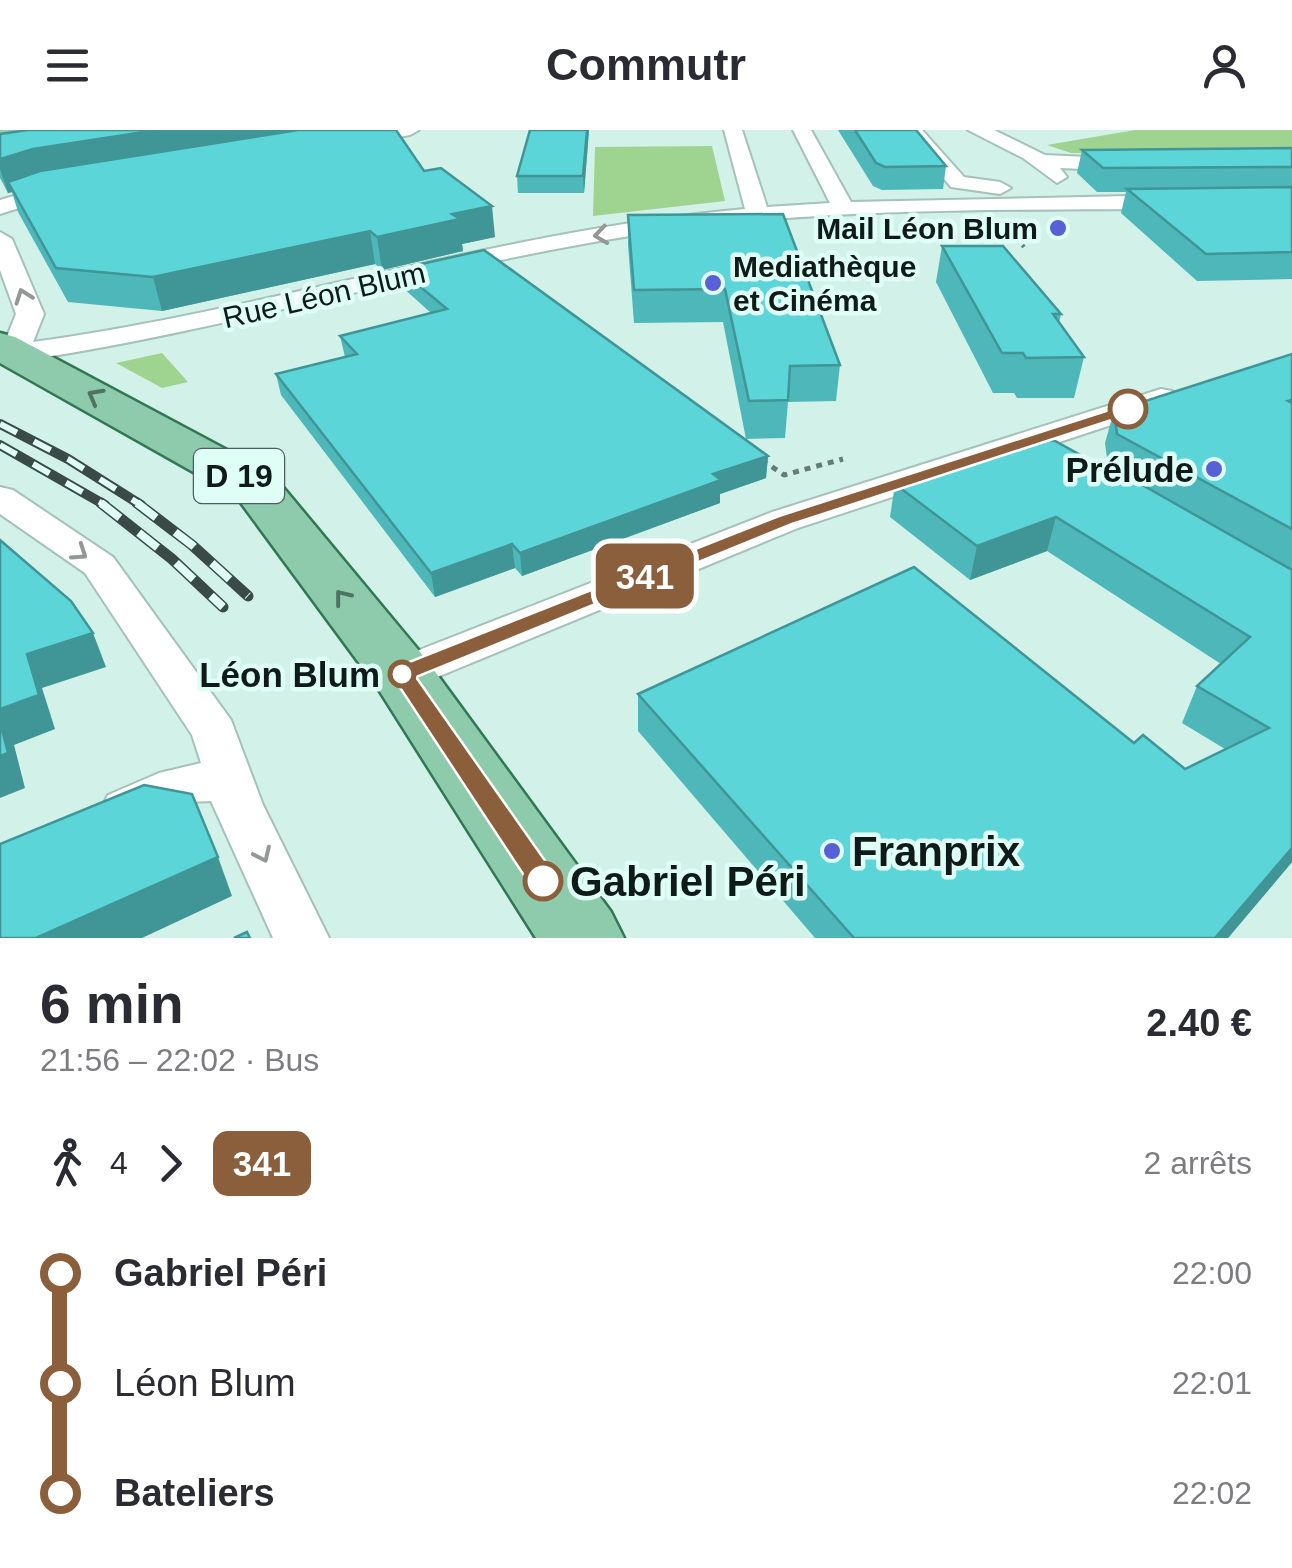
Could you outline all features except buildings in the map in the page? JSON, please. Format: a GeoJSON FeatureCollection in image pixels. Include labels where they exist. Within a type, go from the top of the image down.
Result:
{"type":"FeatureCollection","features":[{"type":"Feature","properties":{"kind":"main road"},"geometry":{"type":"LineString","coordinates":[[0,133],[25,136]]}},
{"type":"Feature","properties":{"kind":"main road"},"geometry":{"type":"LineString","coordinates":[[0,150],[25,136]]}},
{"type":"Feature","properties":{"kind":"main road","name":"D 19"},"geometry":{"type":"LineString","coordinates":[[7,350],[254,485],[402,674],[582,938]]}},
{"type":"Feature","properties":{"kind":"street"},"geometry":{"type":"LineString","coordinates":[[330,144],[410,130]]}},
{"type":"Feature","properties":{"kind":"street"},"geometry":{"type":"LineString","coordinates":[[733,130],[758,214]]}},
{"type":"Feature","properties":{"kind":"street"},"geometry":{"type":"LineString","coordinates":[[802,130],[842,207]]}},
{"type":"Feature","properties":{"kind":"street"},"geometry":{"type":"LineString","coordinates":[[912,130],[958,183],[1076,196]]}},
{"type":"Feature","properties":{"kind":"street"},"geometry":{"type":"LineString","coordinates":[[977,130],[1012,142],[1043,161],[1076,196]]}},
{"type":"Feature","properties":{"kind":"street"},"geometry":{"type":"LineString","coordinates":[[1043,161],[1081,165],[1158,164]]}},
{"type":"Feature","properties":{"kind":"street"},"geometry":{"type":"LineString","coordinates":[[10,203],[82,185]]}},
{"type":"Feature","properties":{"kind":"street","name":"Rue Léon Blum"},"geometry":{"type":"LineString","coordinates":[[7,350],[139,336],[558,241],[758,214],[1076,196],[1198,202]]}},
{"type":"Feature","properties":{"kind":"street"},"geometry":{"type":"LineString","coordinates":[[0,239],[30,314],[7,350]]}},
{"type":"Feature","properties":{"kind":"street"},"geometry":{"type":"LineString","coordinates":[[402,674],[786,520],[1187,390]]}},
{"type":"Feature","properties":{"kind":"street"},"geometry":{"type":"LineString","coordinates":[[1032,440],[1077,466]]}},
{"type":"Feature","properties":{"kind":"street"},"geometry":{"type":"LineString","coordinates":[[0,498],[99,565],[214,732],[228,794],[300,938]]}},
{"type":"Feature","properties":{"kind":"street"},"geometry":{"type":"LineString","coordinates":[[86,826],[174,789],[228,794]]}},
{"type":"Feature","properties":{"kind":"path"},"geometry":{"type":"LineString","coordinates":[[758,457],[784,475],[852,456]]}},
{"type":"Feature","properties":{"kind":"green space"},"geometry":{"type":"Polygon","coordinates":[[[1135,130],[1292,130],[1292,151],[1071,153],[1047,145],[1135,130]]]}},
{"type":"Feature","properties":{"kind":"green space"},"geometry":{"type":"Polygon","coordinates":[[[712,146],[725,201],[593,216],[595,147],[712,146]]]}},
{"type":"Feature","properties":{"kind":"green space"},"geometry":{"type":"Polygon","coordinates":[[[162,353],[188,382],[162,388],[116,363],[162,353]]]}},
{"type":"Feature","properties":{"kind":"railway"},"geometry":{"type":"LineString","coordinates":[[0,424],[68,459],[141,505]]}},
{"type":"Feature","properties":{"kind":"railway"},"geometry":{"type":"LineString","coordinates":[[0,445],[105,505]]}},
{"type":"Feature","properties":{"kind":"railway"},"geometry":{"type":"LineString","coordinates":[[101,503],[172,559],[223,607]]}},
{"type":"Feature","properties":{"kind":"railway"},"geometry":{"type":"LineString","coordinates":[[137,503],[192,545],[248,596]]}},
{"type":"Feature","properties":{"kind":"bus line","name":"341"},"geometry":{"type":"LineString","coordinates":[[543,881],[402,674],[786,520],[1128,409]]}},
{"type":"Feature","properties":{"kind":"place","name":"Mail Léon Blum"},"geometry":{"type":"Point","coordinates":[1058,228]}},
{"type":"Feature","properties":{"kind":"place","name":"Mediathèque et Cinéma"},"geometry":{"type":"Point","coordinates":[713,283]}},
{"type":"Feature","properties":{"kind":"place","name":"Prélude"},"geometry":{"type":"Point","coordinates":[1214,469]}},
{"type":"Feature","properties":{"kind":"place","name":"Léon Blum"},"geometry":{"type":"Point","coordinates":[402,674]}},
{"type":"Feature","properties":{"kind":"place","name":"Franprix"},"geometry":{"type":"Point","coordinates":[832,851]}},
{"type":"Feature","properties":{"kind":"place","name":"Gabriel Péri"},"geometry":{"type":"Point","coordinates":[543,881]}}]}
